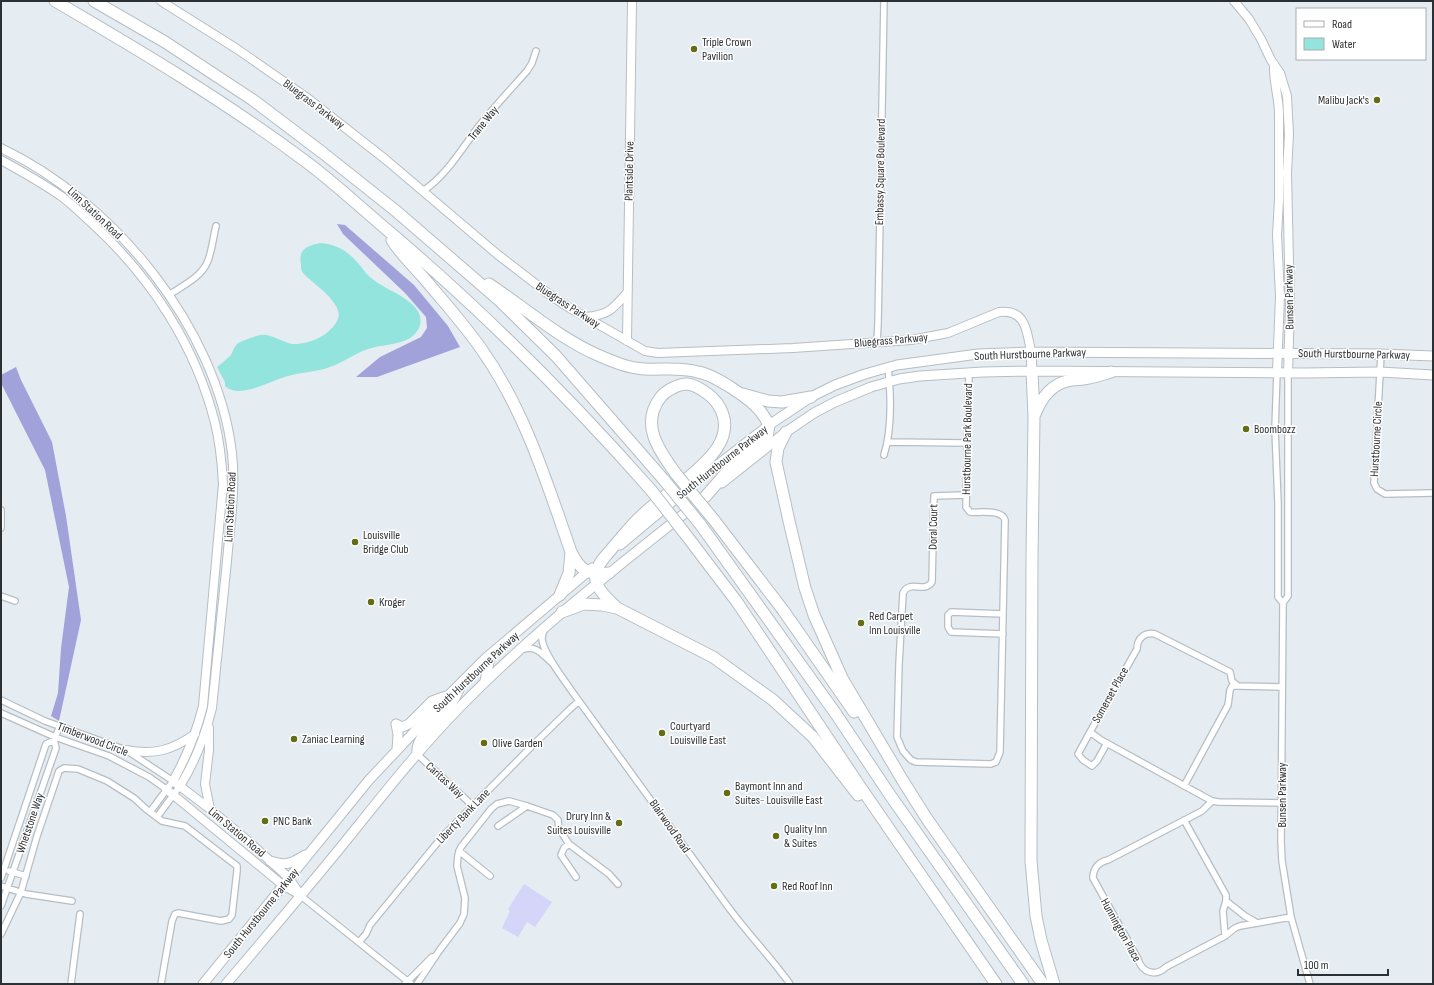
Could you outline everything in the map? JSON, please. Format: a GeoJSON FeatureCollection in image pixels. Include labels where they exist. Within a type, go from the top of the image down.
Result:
{"type":"FeatureCollection","features":[{"type":"Feature","properties":{"kind":"highway"},"geometry":{"type":"LineString","coordinates":[[55,1],[221,102],[303,159],[452,286],[523,353],[611,444],[651,490],[737,602],[855,779],[996,984]]}},
{"type":"Feature","properties":{"kind":"highway"},"geometry":{"type":"LineString","coordinates":[[94,1],[165,42],[253,100],[330,158],[499,300],[556,356],[664,480],[700,524],[836,714],[890,795],[1023,984]]}},
{"type":"Feature","properties":{"kind":"highway"},"geometry":{"type":"LineString","coordinates":[[384,227],[395,245],[465,326],[500,378],[525,428],[538,459],[571,552],[577,564],[593,576],[602,593],[618,608],[713,657],[773,700],[813,737],[922,875]]}},
{"type":"Feature","properties":{"kind":"highway"},"geometry":{"type":"LineString","coordinates":[[447,255],[509,297],[548,326],[598,355],[635,368],[680,369],[699,372],[719,381],[756,407],[769,425],[767,438],[734,465],[705,497]]}},
{"type":"Feature","properties":{"kind":"highway"},"geometry":{"type":"LineString","coordinates":[[1032,371],[1034,417],[1031,862],[1036,916],[1041,940],[1054,984]]}},
{"type":"Feature","properties":{"kind":"highway"},"geometry":{"type":"LineString","coordinates":[[1034,417],[1040,403],[1048,393],[1059,384],[1068,380],[1089,378],[1111,372]]}},
{"type":"Feature","properties":{"kind":"highway"},"geometry":{"type":"LineString","coordinates":[[593,576],[603,559],[640,517],[706,463],[715,452],[722,440],[724,424],[721,409],[712,396],[687,384],[674,388],[663,394],[654,406],[651,421],[654,440],[661,454],[676,474],[714,520],[784,610],[903,781]]}},
{"type":"Feature","properties":{"kind":"highway"},"geometry":{"type":"LineString","coordinates":[[734,391],[768,401],[782,402],[811,397]]}},
{"type":"Feature","properties":{"kind":"highway"},"geometry":{"type":"LineString","coordinates":[[786,432],[778,448],[776,462],[788,521],[805,588],[814,615],[842,678],[927,819],[1043,984]]}},
{"type":"Feature","properties":{"kind":"highway"},"geometry":{"type":"LineString","coordinates":[[560,595],[569,573],[571,552]]}},
{"type":"Feature","properties":{"kind":"highway"},"geometry":{"type":"LineString","coordinates":[[593,576],[609,573]]}},
{"type":"Feature","properties":{"kind":"highway"},"geometry":{"type":"LineString","coordinates":[[562,612],[584,604],[618,608]]}},
{"type":"Feature","properties":{"kind":"main road","name":"South Hurstbourne Parkway"},"geometry":{"type":"LineString","coordinates":[[603,559],[692,485],[769,425],[811,397],[835,385],[865,374],[897,365],[978,354],[1032,352],[1289,353],[1433,356]]}},
{"type":"Feature","properties":{"kind":"main road"},"geometry":{"type":"LineString","coordinates":[[1032,352],[1032,371]]}},
{"type":"Feature","properties":{"kind":"main road","name":"South Hurstbourne Parkway"},"geometry":{"type":"LineString","coordinates":[[609,573],[786,432],[814,412],[871,387],[890,382],[920,376],[968,372],[1032,371],[1288,373],[1380,372],[1433,375]]}},
{"type":"Feature","properties":{"kind":"main road","name":"South Hurstbourne Parkway"},"geometry":{"type":"LineString","coordinates":[[203,984],[369,780],[464,679],[486,658],[560,595],[593,576]]}},
{"type":"Feature","properties":{"kind":"main road","name":"South Hurstbourne Parkway"},"geometry":{"type":"LineString","coordinates":[[226,984],[301,896],[417,754],[484,682],[562,612],[593,576]]}},
{"type":"Feature","properties":{"kind":"main road"},"geometry":{"type":"LineString","coordinates":[[484,682],[489,662],[486,658]]}},
{"type":"Feature","properties":{"kind":"main road"},"geometry":{"type":"LineString","coordinates":[[417,754],[419,739],[453,701],[464,679]]}},
{"type":"Feature","properties":{"kind":"main road"},"geometry":{"type":"LineString","coordinates":[[397,750],[398,734],[396,724],[402,727],[409,724],[432,701],[448,696]]}},
{"type":"Feature","properties":{"kind":"main road"},"geometry":{"type":"LineString","coordinates":[[270,861],[278,864],[290,864],[308,854]]}},
{"type":"Feature","properties":{"kind":"street","name":"Bluegrass Parkway"},"geometry":{"type":"LineString","coordinates":[[161,1],[237,49],[294,88],[360,139],[524,276],[550,295],[645,351],[658,353],[786,348],[911,340],[934,336],[959,329],[999,312],[1005,311],[1013,312],[1023,321],[1028,333],[1032,352]]}},
{"type":"Feature","properties":{"kind":"street","name":"Plantside Drive"},"geometry":{"type":"LineString","coordinates":[[627,341],[626,294],[632,1]]}},
{"type":"Feature","properties":{"kind":"street","name":"Embassy Square Boulevard"},"geometry":{"type":"LineString","coordinates":[[877,342],[884,1]]}},
{"type":"Feature","properties":{"kind":"street","name":"Bunsen Parkway"},"geometry":{"type":"LineString","coordinates":[[1234,1],[1249,19],[1280,74],[1287,96],[1289,134],[1287,173],[1290,306],[1288,373],[1288,596],[1283,603],[1282,861],[1291,917],[1310,984]]}},
{"type":"Feature","properties":{"kind":"street","name":"Trane Way"},"geometry":{"type":"LineString","coordinates":[[423,191],[432,186],[450,166],[479,126],[527,71],[532,63],[536,51]]}},
{"type":"Feature","properties":{"kind":"street","name":"Bunsen Parkway"},"geometry":{"type":"LineString","coordinates":[[1274,64],[1274,75],[1279,104],[1276,235],[1280,296],[1280,321],[1277,353],[1276,429],[1278,597],[1283,603]]}},
{"type":"Feature","properties":{"kind":"street","name":"Linn Station Road"},"geometry":{"type":"LineString","coordinates":[[1,148],[45,172],[69,189],[93,209],[139,256],[169,295],[199,347],[207,365],[226,423],[232,454],[232,506],[212,708],[204,737],[193,763],[180,786],[270,861],[286,882],[301,896],[408,983]]}},
{"type":"Feature","properties":{"kind":"street","name":"Linn Station Road"},"geometry":{"type":"LineString","coordinates":[[1,160],[39,181],[62,197],[105,235],[131,263],[159,298],[189,350],[216,424],[221,455],[223,484],[203,706],[195,734],[185,759],[173,781]]}},
{"type":"Feature","properties":{"kind":"street"},"geometry":{"type":"LineString","coordinates":[[169,295],[203,270],[207,263],[216,226]]}},
{"type":"Feature","properties":{"kind":"street"},"geometry":{"type":"LineString","coordinates":[[585,317],[605,314],[626,294]]}},
{"type":"Feature","properties":{"kind":"street","name":"Hurstbourne Circle"},"geometry":{"type":"LineString","coordinates":[[1381,354],[1374,480],[1375,487],[1380,492],[1385,494],[1433,493]]}},
{"type":"Feature","properties":{"kind":"street"},"geometry":{"type":"LineString","coordinates":[[884,455],[888,442],[890,382],[888,368]]}},
{"type":"Feature","properties":{"kind":"street","name":"Hurstbourne Park Boulevard"},"geometry":{"type":"LineString","coordinates":[[933,566],[932,582],[930,585],[926,587],[909,586],[903,593],[898,664],[897,737],[903,751],[911,760],[991,764],[996,762],[1000,752],[1004,517],[999,513],[970,512],[966,507],[968,372]]}},
{"type":"Feature","properties":{"kind":"street"},"geometry":{"type":"LineString","coordinates":[[888,442],[966,443]]}},
{"type":"Feature","properties":{"kind":"street","name":"Doral Court"},"geometry":{"type":"LineString","coordinates":[[933,566],[934,496],[965,496]]}},
{"type":"Feature","properties":{"kind":"street"},"geometry":{"type":"LineString","coordinates":[[1,510],[1,528]]}},
{"type":"Feature","properties":{"kind":"street"},"geometry":{"type":"LineString","coordinates":[[1,596],[15,601]]}},
{"type":"Feature","properties":{"kind":"street"},"geometry":{"type":"LineString","coordinates":[[1003,614],[951,612],[948,615],[948,627],[951,632],[1003,634]]}},
{"type":"Feature","properties":{"kind":"street","name":"Blairwood Road"},"geometry":{"type":"LineString","coordinates":[[545,627],[542,637],[543,644],[554,665],[579,702],[746,931],[768,954],[790,984]]}},
{"type":"Feature","properties":{"kind":"street","name":"Somerset Place"},"geometry":{"type":"LineString","coordinates":[[1238,686],[1232,681],[1230,672],[1155,634],[1150,633],[1142,636],[1138,640],[1136,649],[1090,732],[1107,743],[1212,801],[1282,803]]}},
{"type":"Feature","properties":{"kind":"street","name":"Blairwood Road"},"geometry":{"type":"LineString","coordinates":[[519,650],[531,647],[534,648],[554,665]]}},
{"type":"Feature","properties":{"kind":"street"},"geometry":{"type":"LineString","coordinates":[[1184,786],[1228,705],[1232,686],[1282,687]]}},
{"type":"Feature","properties":{"kind":"street","name":"Timberwood Circle"},"geometry":{"type":"LineString","coordinates":[[1,700],[60,726],[126,750],[180,786]]}},
{"type":"Feature","properties":{"kind":"street","name":"Liberty Bank Lane"},"geometry":{"type":"LineString","coordinates":[[359,942],[366,934],[371,923],[442,837],[532,746],[579,702]]}},
{"type":"Feature","properties":{"kind":"street","name":"Timberwood Circle"},"geometry":{"type":"LineString","coordinates":[[1,713],[54,738],[109,756],[149,777],[286,882]]}},
{"type":"Feature","properties":{"kind":"street"},"geometry":{"type":"LineString","coordinates":[[208,721],[209,750],[205,784],[210,810]]}},
{"type":"Feature","properties":{"kind":"street","name":"Whetstone Way"},"geometry":{"type":"LineString","coordinates":[[1,878],[46,744],[54,738],[60,726]]}},
{"type":"Feature","properties":{"kind":"street"},"geometry":{"type":"LineString","coordinates":[[1090,732],[1078,754],[1083,760],[1092,766],[1097,761],[1107,743]]}},
{"type":"Feature","properties":{"kind":"street"},"geometry":{"type":"LineString","coordinates":[[126,750],[147,753],[159,751],[182,744],[195,734]]}},
{"type":"Feature","properties":{"kind":"street","name":"Whetstone Way"},"geometry":{"type":"LineString","coordinates":[[1,906],[56,748],[54,738]]}},
{"type":"Feature","properties":{"kind":"street","name":"Caritas Way"},"geometry":{"type":"LineString","coordinates":[[417,754],[473,806]]}},
{"type":"Feature","properties":{"kind":"street"},"geometry":{"type":"LineString","coordinates":[[1,934],[26,876],[37,836],[59,771],[64,768],[78,769],[100,777],[113,784],[167,823],[186,826],[237,866],[232,915],[229,919],[221,921],[178,913],[175,914],[172,921],[161,984]]}},
{"type":"Feature","properties":{"kind":"street"},"geometry":{"type":"LineString","coordinates":[[150,812],[173,781]]}},
{"type":"Feature","properties":{"kind":"street"},"geometry":{"type":"LineString","coordinates":[[157,817],[180,786]]}},
{"type":"Feature","properties":{"kind":"street"},"geometry":{"type":"LineString","coordinates":[[417,984],[460,923],[464,914],[465,898],[457,866],[459,851],[467,838],[493,806],[509,801],[550,813],[556,817],[561,833],[569,844],[609,874],[618,884]]}},
{"type":"Feature","properties":{"kind":"street","name":"Hunnington Place"},"geometry":{"type":"LineString","coordinates":[[1212,801],[1202,811],[1099,864],[1095,868],[1093,878],[1140,964],[1149,972],[1154,973],[1163,970],[1166,966],[1225,936],[1240,926],[1291,917]]}},
{"type":"Feature","properties":{"kind":"street"},"geometry":{"type":"LineString","coordinates":[[498,826],[527,806]]}},
{"type":"Feature","properties":{"kind":"street"},"geometry":{"type":"LineString","coordinates":[[1184,820],[1226,895],[1223,911],[1225,936]]}},
{"type":"Feature","properties":{"kind":"street"},"geometry":{"type":"LineString","coordinates":[[569,844],[564,848],[561,855],[576,877]]}},
{"type":"Feature","properties":{"kind":"street"},"geometry":{"type":"LineString","coordinates":[[459,851],[490,876]]}},
{"type":"Feature","properties":{"kind":"street"},"geometry":{"type":"LineString","coordinates":[[3,869],[26,876]]}},
{"type":"Feature","properties":{"kind":"street"},"geometry":{"type":"LineString","coordinates":[[1,886],[20,892],[72,901]]}},
{"type":"Feature","properties":{"kind":"street"},"geometry":{"type":"LineString","coordinates":[[1226,901],[1245,916],[1258,923]]}},
{"type":"Feature","properties":{"kind":"street"},"geometry":{"type":"LineString","coordinates":[[71,984],[80,914]]}},
{"type":"Feature","properties":{"kind":"street"},"geometry":{"type":"LineString","coordinates":[[408,983],[439,951]]}},
{"type":"Feature","properties":{"kind":"shaded area"},"geometry":{"type":"Polygon","coordinates":[[[337,224],[345,225],[414,285],[448,326],[460,347],[377,377],[356,377],[380,357],[421,337],[427,328],[426,317],[405,293],[343,234],[337,224]]]}},
{"type":"Feature","properties":{"kind":"shaded area"},"geometry":{"type":"Polygon","coordinates":[[[16,367],[52,442],[66,516],[81,620],[59,721],[51,716],[58,693],[61,648],[69,587],[45,470],[1,383],[1,375],[16,367]]]}},
{"type":"Feature","properties":{"kind":"shaded area"},"geometry":{"type":"Polygon","coordinates":[[[524,884],[552,902],[535,927],[527,922],[518,937],[502,928],[510,911],[508,909],[524,884]]]}},
{"type":"Feature","properties":{"kind":"water"},"geometry":{"type":"Polygon","coordinates":[[[320,243],[335,246],[347,252],[357,261],[372,279],[414,306],[420,318],[420,325],[417,332],[406,340],[368,349],[325,369],[288,376],[256,388],[238,391],[231,390],[225,386],[225,382],[217,367],[231,355],[237,344],[260,335],[272,336],[292,344],[305,343],[319,338],[335,325],[339,313],[337,307],[327,295],[304,274],[301,268],[300,259],[304,249],[311,245],[320,243]]]}},
{"type":"Feature","properties":{"kind":"place","name":"Triple Crown Pavilion"},"geometry":{"type":"Point","coordinates":[694,49]}},
{"type":"Feature","properties":{"kind":"place","name":"Malibu Jack's"},"geometry":{"type":"Point","coordinates":[1377,100]}},
{"type":"Feature","properties":{"kind":"place","name":"Boombozz"},"geometry":{"type":"Point","coordinates":[1246,429]}},
{"type":"Feature","properties":{"kind":"place","name":"Louisville Bridge Club"},"geometry":{"type":"Point","coordinates":[355,542]}},
{"type":"Feature","properties":{"kind":"place","name":"Kroger"},"geometry":{"type":"Point","coordinates":[371,602]}},
{"type":"Feature","properties":{"kind":"place","name":"Red Carpet Inn Louisville"},"geometry":{"type":"Point","coordinates":[861,623]}},
{"type":"Feature","properties":{"kind":"place","name":"Courtyard Louisville East"},"geometry":{"type":"Point","coordinates":[662,733]}},
{"type":"Feature","properties":{"kind":"place","name":"Zaniac Learning"},"geometry":{"type":"Point","coordinates":[294,739]}},
{"type":"Feature","properties":{"kind":"place","name":"Olive Garden"},"geometry":{"type":"Point","coordinates":[484,743]}},
{"type":"Feature","properties":{"kind":"place","name":"Baymont Inn and Suites- Louisville East"},"geometry":{"type":"Point","coordinates":[727,793]}},
{"type":"Feature","properties":{"kind":"place","name":"PNC Bank"},"geometry":{"type":"Point","coordinates":[265,821]}},
{"type":"Feature","properties":{"kind":"place","name":"Drury Inn & Suites Louisville"},"geometry":{"type":"Point","coordinates":[619,823]}},
{"type":"Feature","properties":{"kind":"place","name":"Quality Inn & Suites"},"geometry":{"type":"Point","coordinates":[776,836]}},
{"type":"Feature","properties":{"kind":"place","name":"Red Roof Inn"},"geometry":{"type":"Point","coordinates":[774,886]}}]}
